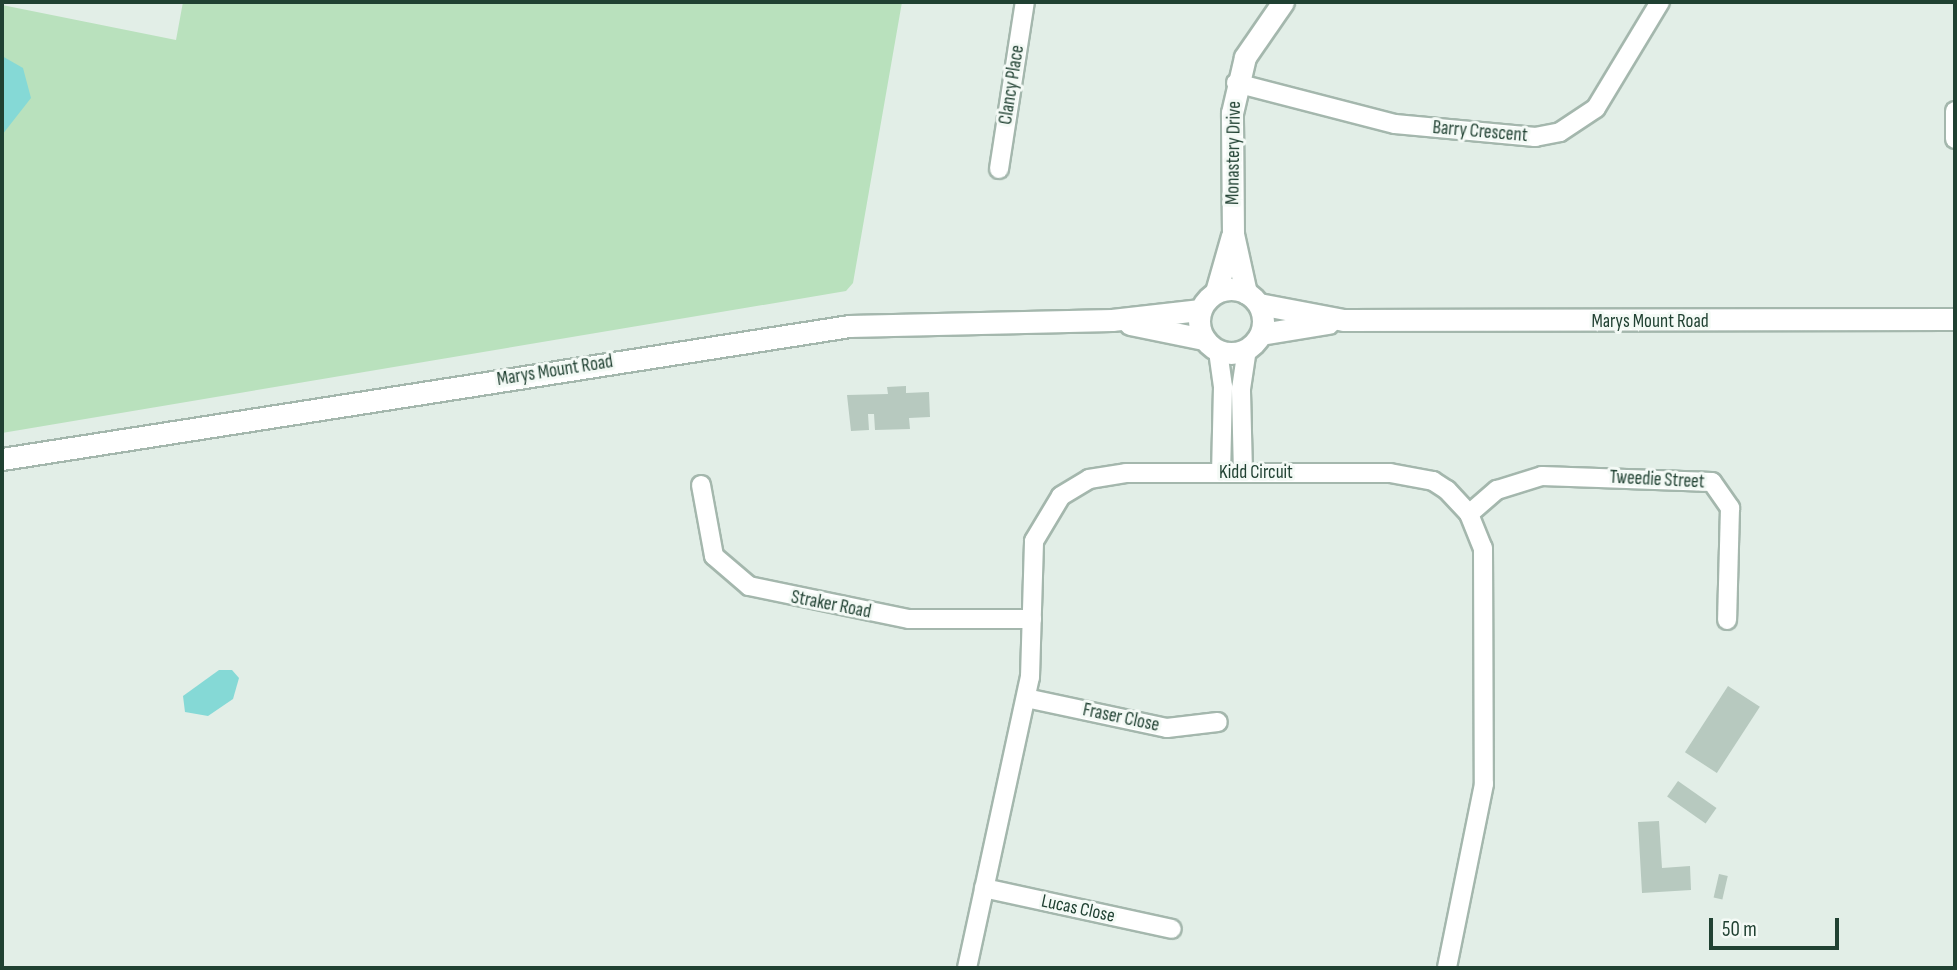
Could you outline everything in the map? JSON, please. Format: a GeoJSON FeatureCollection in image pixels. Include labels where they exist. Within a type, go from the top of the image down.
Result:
{"type":"FeatureCollection","features":[{"type":"Feature","properties":{"kind":"street","name":"Clancy Place"},"geometry":{"type":"LineString","coordinates":[[999,169],[1025,2]]}},
{"type":"Feature","properties":{"kind":"street","name":"Monastery Drive"},"geometry":{"type":"LineString","coordinates":[[1254,342],[1252,298],[1233,234],[1230,139],[1236,83],[1258,33],[1283,2]]}},
{"type":"Feature","properties":{"kind":"street","name":"Barry Crescent"},"geometry":{"type":"LineString","coordinates":[[1236,83],[1395,124],[1535,137],[1560,132],[1596,108],[1660,2]]}},
{"type":"Feature","properties":{"kind":"street"},"geometry":{"type":"LineString","coordinates":[[1955,111],[1955,139]]}},
{"type":"Feature","properties":{"kind":"street","name":"Monastery Drive"},"geometry":{"type":"LineString","coordinates":[[1216,292],[1233,234]]}},
{"type":"Feature","properties":{"kind":"street"},"geometry":{"type":"LineString","coordinates":[[1216,292],[1200,310],[1223,387],[1220,473]]}},
{"type":"Feature","properties":{"kind":"street","name":"Marys Mount Road"},"geometry":{"type":"LineString","coordinates":[[1216,292],[1344,320],[1955,319]]}},
{"type":"Feature","properties":{"kind":"street","name":"Marys Mount Road"},"geometry":{"type":"LineString","coordinates":[[2,459],[849,326],[1112,320],[1200,310]]}},
{"type":"Feature","properties":{"kind":"street","name":"Marys Mount Road"},"geometry":{"type":"LineString","coordinates":[[1112,320],[1211,345],[1254,342],[1344,320]]}},
{"type":"Feature","properties":{"kind":"street"},"geometry":{"type":"LineString","coordinates":[[1243,473],[1241,389],[1254,342]]}},
{"type":"Feature","properties":{"kind":"street","name":"Kidd Circuit"},"geometry":{"type":"LineString","coordinates":[[967,968],[1026,698],[1034,541],[1061,496],[1104,475],[1243,473],[1412,475],[1447,490],[1469,514],[1483,548],[1484,784],[1447,968]]}},
{"type":"Feature","properties":{"kind":"street","name":"Tweedie Street"},"geometry":{"type":"LineString","coordinates":[[1469,514],[1509,484],[1542,476],[1712,482],[1730,508],[1727,620]]}},
{"type":"Feature","properties":{"kind":"street","name":"Straker Road"},"geometry":{"type":"LineString","coordinates":[[701,485],[714,556],[749,586],[909,620],[1032,619]]}},
{"type":"Feature","properties":{"kind":"street","name":"Fraser Close"},"geometry":{"type":"LineString","coordinates":[[1026,698],[1167,728],[1218,722]]}},
{"type":"Feature","properties":{"kind":"street","name":"Lucas Close"},"geometry":{"type":"LineString","coordinates":[[984,888],[1172,929]]}},
{"type":"Feature","properties":{"kind":"green space"},"geometry":{"type":"Polygon","coordinates":[[[183,2],[902,2],[853,283],[846,291],[2,433],[2,5],[176,40],[183,2]]]}},
{"type":"Feature","properties":{"kind":"water"},"geometry":{"type":"Polygon","coordinates":[[[2,56],[23,68],[31,98],[2,135],[2,56]]]}},
{"type":"Feature","properties":{"kind":"water"},"geometry":{"type":"Polygon","coordinates":[[[219,670],[232,670],[239,678],[233,699],[208,716],[185,712],[183,696],[219,670]]]}},
{"type":"Feature","properties":{"kind":"building"},"geometry":{"type":"Polygon","coordinates":[[[906,386],[906,393],[929,392],[930,417],[909,418],[910,429],[875,430],[874,414],[868,414],[869,430],[851,431],[847,395],[888,394],[887,387],[906,386]]]}},
{"type":"Feature","properties":{"kind":"building"},"geometry":{"type":"Polygon","coordinates":[[[1728,686],[1760,707],[1717,773],[1685,752],[1728,686]]]}},
{"type":"Feature","properties":{"kind":"building"},"geometry":{"type":"Polygon","coordinates":[[[1678,781],[1717,808],[1706,824],[1667,797],[1678,781]]]}},
{"type":"Feature","properties":{"kind":"building"},"geometry":{"type":"Polygon","coordinates":[[[1659,821],[1662,868],[1690,866],[1691,890],[1642,893],[1638,822],[1659,821]]]}},
{"type":"Feature","properties":{"kind":"building"},"geometry":{"type":"Polygon","coordinates":[[[1719,874],[1728,876],[1722,899],[1714,897],[1719,874]]]}}]}
